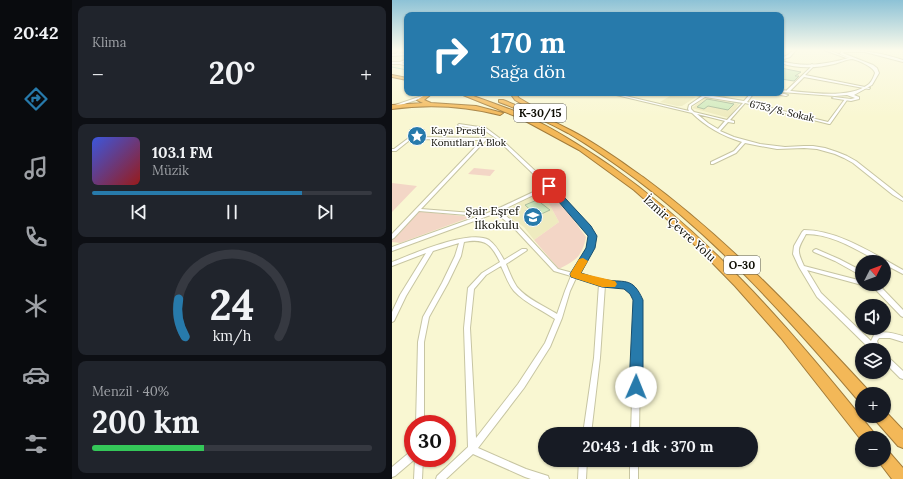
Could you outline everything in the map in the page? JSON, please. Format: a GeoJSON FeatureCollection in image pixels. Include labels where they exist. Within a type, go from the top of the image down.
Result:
{"type":"FeatureCollection","features":[{"type":"Feature","properties":{"kind":"highway"},"geometry":{"type":"LineString","coordinates":[[393,72],[404,78]]}},
{"type":"Feature","properties":{"kind":"highway"},"geometry":{"type":"LineString","coordinates":[[392,76],[404,79]]}},
{"type":"Feature","properties":{"kind":"highway"},"geometry":{"type":"LineString","coordinates":[[427,96],[420,100],[428,103]]}},
{"type":"Feature","properties":{"kind":"highway"},"geometry":{"type":"LineString","coordinates":[[392,106],[407,103],[452,105],[465,100],[458,96]]}},
{"type":"Feature","properties":{"kind":"highway","name":"İzmir Çevre Yolu"},"geometry":{"type":"LineString","coordinates":[[468,96],[506,110],[546,129],[582,150],[644,195],[718,262],[820,377],[863,431]]}},
{"type":"Feature","properties":{"kind":"highway","name":"İzmir Çevre Yolu"},"geometry":{"type":"LineString","coordinates":[[485,96],[518,108],[569,131],[605,153],[654,188],[698,225],[756,279],[797,320],[856,387]]}},
{"type":"Feature","properties":{"kind":"highway","name":"K-30/15"},"geometry":{"type":"LineString","coordinates":[[514,96],[569,131]]}},
{"type":"Feature","properties":{"kind":"highway"},"geometry":{"type":"LineString","coordinates":[[407,103],[480,108],[493,111],[520,121],[582,150]]}},
{"type":"Feature","properties":{"kind":"highway"},"geometry":{"type":"LineString","coordinates":[[887,423],[903,442]]}},
{"type":"Feature","properties":{"kind":"highway"},"geometry":{"type":"LineString","coordinates":[[891,466],[902,479]]}},
{"type":"Feature","properties":{"kind":"street"},"geometry":{"type":"LineString","coordinates":[[788,91],[807,72]]}},
{"type":"Feature","properties":{"kind":"street"},"geometry":{"type":"LineString","coordinates":[[840,99],[854,95],[878,81],[881,72]]}},
{"type":"Feature","properties":{"kind":"street"},"geometry":{"type":"LineString","coordinates":[[804,76],[867,87]]}},
{"type":"Feature","properties":{"kind":"street"},"geometry":{"type":"LineString","coordinates":[[784,92],[832,97],[854,95]]}},
{"type":"Feature","properties":{"kind":"street"},"geometry":{"type":"LineString","coordinates":[[784,92],[854,95],[858,98],[846,100],[784,94]]}},
{"type":"Feature","properties":{"kind":"street"},"geometry":{"type":"LineString","coordinates":[[392,106],[407,103],[425,96]]}},
{"type":"Feature","properties":{"kind":"street"},"geometry":{"type":"LineString","coordinates":[[622,96],[733,122]]}},
{"type":"Feature","properties":{"kind":"street"},"geometry":{"type":"LineString","coordinates":[[703,96],[690,106],[689,109],[718,131],[762,146],[784,148],[814,147],[838,154],[877,178],[890,192],[903,200]]}},
{"type":"Feature","properties":{"kind":"street","name":"6753/8. Sokak"},"geometry":{"type":"LineString","coordinates":[[714,96],[827,124],[846,100]]}},
{"type":"Feature","properties":{"kind":"street"},"geometry":{"type":"LineString","coordinates":[[718,131],[750,96]]}},
{"type":"Feature","properties":{"kind":"street"},"geometry":{"type":"LineString","coordinates":[[440,479],[472,449],[521,386],[548,344],[560,318],[567,292],[575,274],[590,248],[593,236],[588,228],[549,186],[501,141],[485,129],[460,125]]}},
{"type":"Feature","properties":{"kind":"street"},"geometry":{"type":"LineString","coordinates":[[392,150],[395,150],[410,138],[485,139],[501,141]]}},
{"type":"Feature","properties":{"kind":"street"},"geometry":{"type":"LineString","coordinates":[[392,237],[485,139]]}},
{"type":"Feature","properties":{"kind":"street"},"geometry":{"type":"LineString","coordinates":[[712,163],[735,152],[745,141]]}},
{"type":"Feature","properties":{"kind":"street"},"geometry":{"type":"LineString","coordinates":[[392,249],[497,211],[549,186]]}},
{"type":"Feature","properties":{"kind":"street"},"geometry":{"type":"LineString","coordinates":[[418,210],[487,215]]}},
{"type":"Feature","properties":{"kind":"street"},"geometry":{"type":"LineString","coordinates":[[497,211],[515,226],[556,270],[575,274],[602,283],[627,286],[634,292],[638,300],[635,427]]}},
{"type":"Feature","properties":{"kind":"street"},"geometry":{"type":"LineString","coordinates":[[870,343],[819,295],[796,254],[797,246],[804,232],[812,231],[848,243],[871,255]]}},
{"type":"Feature","properties":{"kind":"street"},"geometry":{"type":"LineString","coordinates":[[392,264],[462,240],[481,239],[493,248],[503,263],[511,282],[518,291],[560,318]]}},
{"type":"Feature","properties":{"kind":"street"},"geometry":{"type":"LineString","coordinates":[[420,415],[421,342],[426,317],[458,256],[462,240]]}},
{"type":"Feature","properties":{"kind":"street"},"geometry":{"type":"LineString","coordinates":[[472,449],[466,328],[471,288],[484,274],[524,250]]}},
{"type":"Feature","properties":{"kind":"street"},"geometry":{"type":"LineString","coordinates":[[392,319],[403,295],[430,251]]}},
{"type":"Feature","properties":{"kind":"street"},"geometry":{"type":"LineString","coordinates":[[816,251],[855,270]]}},
{"type":"Feature","properties":{"kind":"street"},"geometry":{"type":"LineString","coordinates":[[891,266],[903,272]]}},
{"type":"Feature","properties":{"kind":"street"},"geometry":{"type":"LineString","coordinates":[[802,267],[855,281]]}},
{"type":"Feature","properties":{"kind":"street"},"geometry":{"type":"LineString","coordinates":[[588,427],[597,358],[602,283]]}},
{"type":"Feature","properties":{"kind":"street"},"geometry":{"type":"LineString","coordinates":[[880,291],[889,299]]}},
{"type":"Feature","properties":{"kind":"street"},"geometry":{"type":"LineString","coordinates":[[891,300],[903,308]]}},
{"type":"Feature","properties":{"kind":"street"},"geometry":{"type":"LineString","coordinates":[[891,301],[903,314]]}},
{"type":"Feature","properties":{"kind":"street"},"geometry":{"type":"LineString","coordinates":[[875,343],[874,340],[878,335],[890,335],[903,339]]}},
{"type":"Feature","properties":{"kind":"street"},"geometry":{"type":"LineString","coordinates":[[891,364],[903,376]]}},
{"type":"Feature","properties":{"kind":"street"},"geometry":{"type":"LineString","coordinates":[[472,449],[525,473],[545,479]]}},
{"type":"Feature","properties":{"kind":"street"},"geometry":{"type":"LineString","coordinates":[[392,473],[404,463]]}},
{"type":"Feature","properties":{"kind":"street"},"geometry":{"type":"LineString","coordinates":[[418,479],[419,467]]}},
{"type":"Feature","properties":{"kind":"street"},"geometry":{"type":"LineString","coordinates":[[582,479],[583,467]]}},
{"type":"Feature","properties":{"kind":"street"},"geometry":{"type":"LineString","coordinates":[[634,467],[634,479]]}},
{"type":"Feature","properties":{"kind":"shaded area"},"geometry":{"type":"Polygon","coordinates":[[[670,96],[696,97],[682,106],[660,102],[670,96]]]}},
{"type":"Feature","properties":{"kind":"shaded area"},"geometry":{"type":"Polygon","coordinates":[[[706,97],[739,104],[729,118],[692,108],[706,97]]]}},
{"type":"Feature","properties":{"kind":"shaded area"},"geometry":{"type":"Polygon","coordinates":[[[474,168],[495,170],[490,176],[468,174],[474,168]]]}},
{"type":"Feature","properties":{"kind":"shaded area"},"geometry":{"type":"Polygon","coordinates":[[[392,183],[417,186],[392,212],[392,183]]]}},
{"type":"Feature","properties":{"kind":"shaded area"},"geometry":{"type":"Polygon","coordinates":[[[546,189],[570,215],[586,237],[580,254],[570,263],[559,269],[534,240],[559,222],[542,191],[546,189]]]}},
{"type":"Feature","properties":{"kind":"shaded area","name":"Şair Eşref İlkokulu"},"geometry":{"type":"Polygon","coordinates":[[[542,191],[559,222],[534,240],[524,227],[503,212],[542,191]]]}},
{"type":"Feature","properties":{"kind":"shaded area"},"geometry":{"type":"Polygon","coordinates":[[[418,211],[471,217],[400,243],[392,242],[392,240],[418,211]]]}},
{"type":"Feature","properties":{"kind":"building"},"geometry":{"type":"Polygon","coordinates":[[[784,72],[800,72],[795,76],[799,76],[794,81],[784,79],[784,72]]]}},
{"type":"Feature","properties":{"kind":"building"},"geometry":{"type":"Polygon","coordinates":[[[707,99],[734,104],[728,110],[708,106],[704,109],[697,107],[707,99]]]}},
{"type":"Feature","properties":{"kind":"building","name":"Şair Eşref İlkokulu"},"geometry":{"type":"Polygon","coordinates":[[[537,200],[550,210],[537,216],[525,205],[537,200]]]}},
{"type":"Feature","properties":{"kind":"waterway"},"geometry":{"type":"LineString","coordinates":[[729,101],[739,103]]}},
{"type":"Feature","properties":{"kind":"slow traffic"},"geometry":{"type":"LineString","coordinates":[[583,261],[575,274],[602,283],[612,284]]}},
{"type":"Feature","properties":{"kind":"place","name":"Kaya Prestij Konutları A Blok"},"geometry":{"type":"Point","coordinates":[417,136]}},
{"type":"Feature","properties":{"kind":"place","name":"Şair Eşref İlkokulu"},"geometry":{"type":"Point","coordinates":[533,217]}},
{"type":"Feature","properties":{"kind":"route"},"geometry":{"type":"LineString","coordinates":[[549,186],[588,228],[593,236],[590,248],[575,274],[602,283],[632,288],[638,300],[636,387]]}}]}
